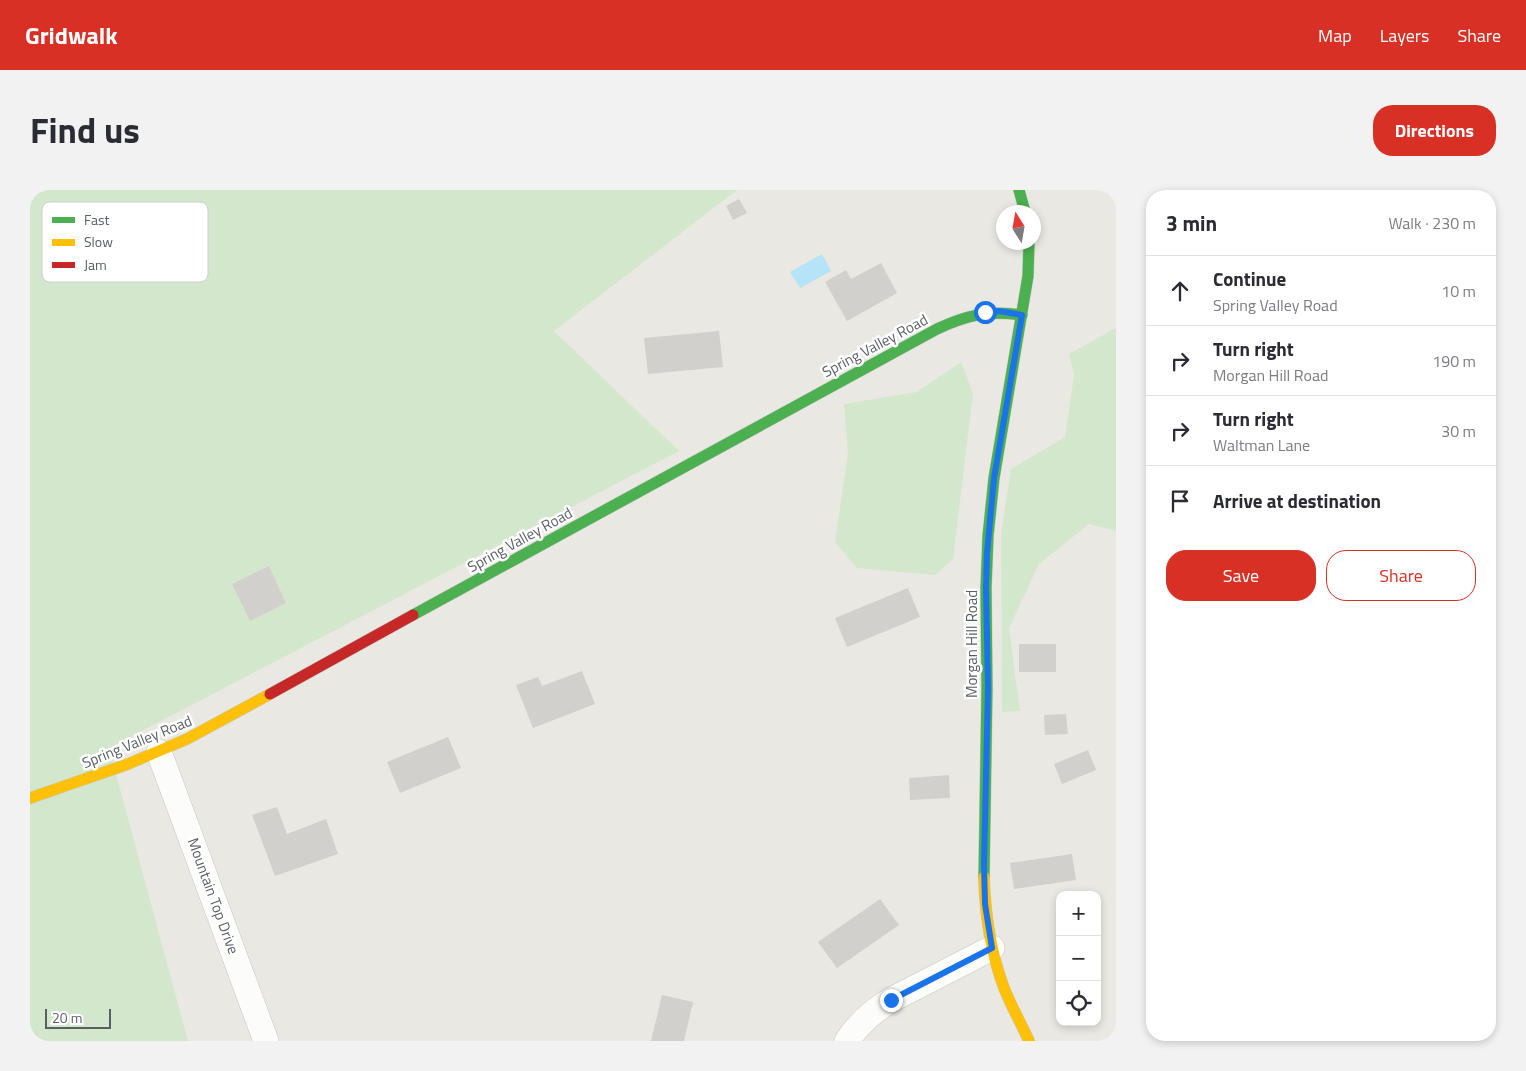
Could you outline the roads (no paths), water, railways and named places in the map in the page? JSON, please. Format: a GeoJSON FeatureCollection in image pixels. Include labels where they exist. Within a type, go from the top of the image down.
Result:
{"type":"FeatureCollection","features":[{"type":"Feature","properties":{"kind":"street"},"geometry":{"type":"LineString","coordinates":[[1019,190],[1023,205]]}},
{"type":"Feature","properties":{"kind":"street","name":"Morgan Hill Road"},"geometry":{"type":"LineString","coordinates":[[1029,250],[1028,276],[994,478],[987,553],[988,688],[984,865],[985,904],[992,948],[1004,988],[1029,1041]]}},
{"type":"Feature","properties":{"kind":"street","name":"Spring Valley Road"},"geometry":{"type":"LineString","coordinates":[[30,798],[159,752],[210,727],[936,329],[960,319],[985,312],[999,311],[1022,315]]}},
{"type":"Feature","properties":{"kind":"street","name":"Mountain Top Drive"},"geometry":{"type":"LineString","coordinates":[[159,752],[266,1041]]}},
{"type":"Feature","properties":{"kind":"street"},"geometry":{"type":"LineString","coordinates":[[847,1041],[860,1024],[885,1004],[992,948]]}},
{"type":"Feature","properties":{"kind":"water"},"geometry":{"type":"Polygon","coordinates":[[[822,254],[831,271],[800,288],[790,272],[822,254]]]}}]}
